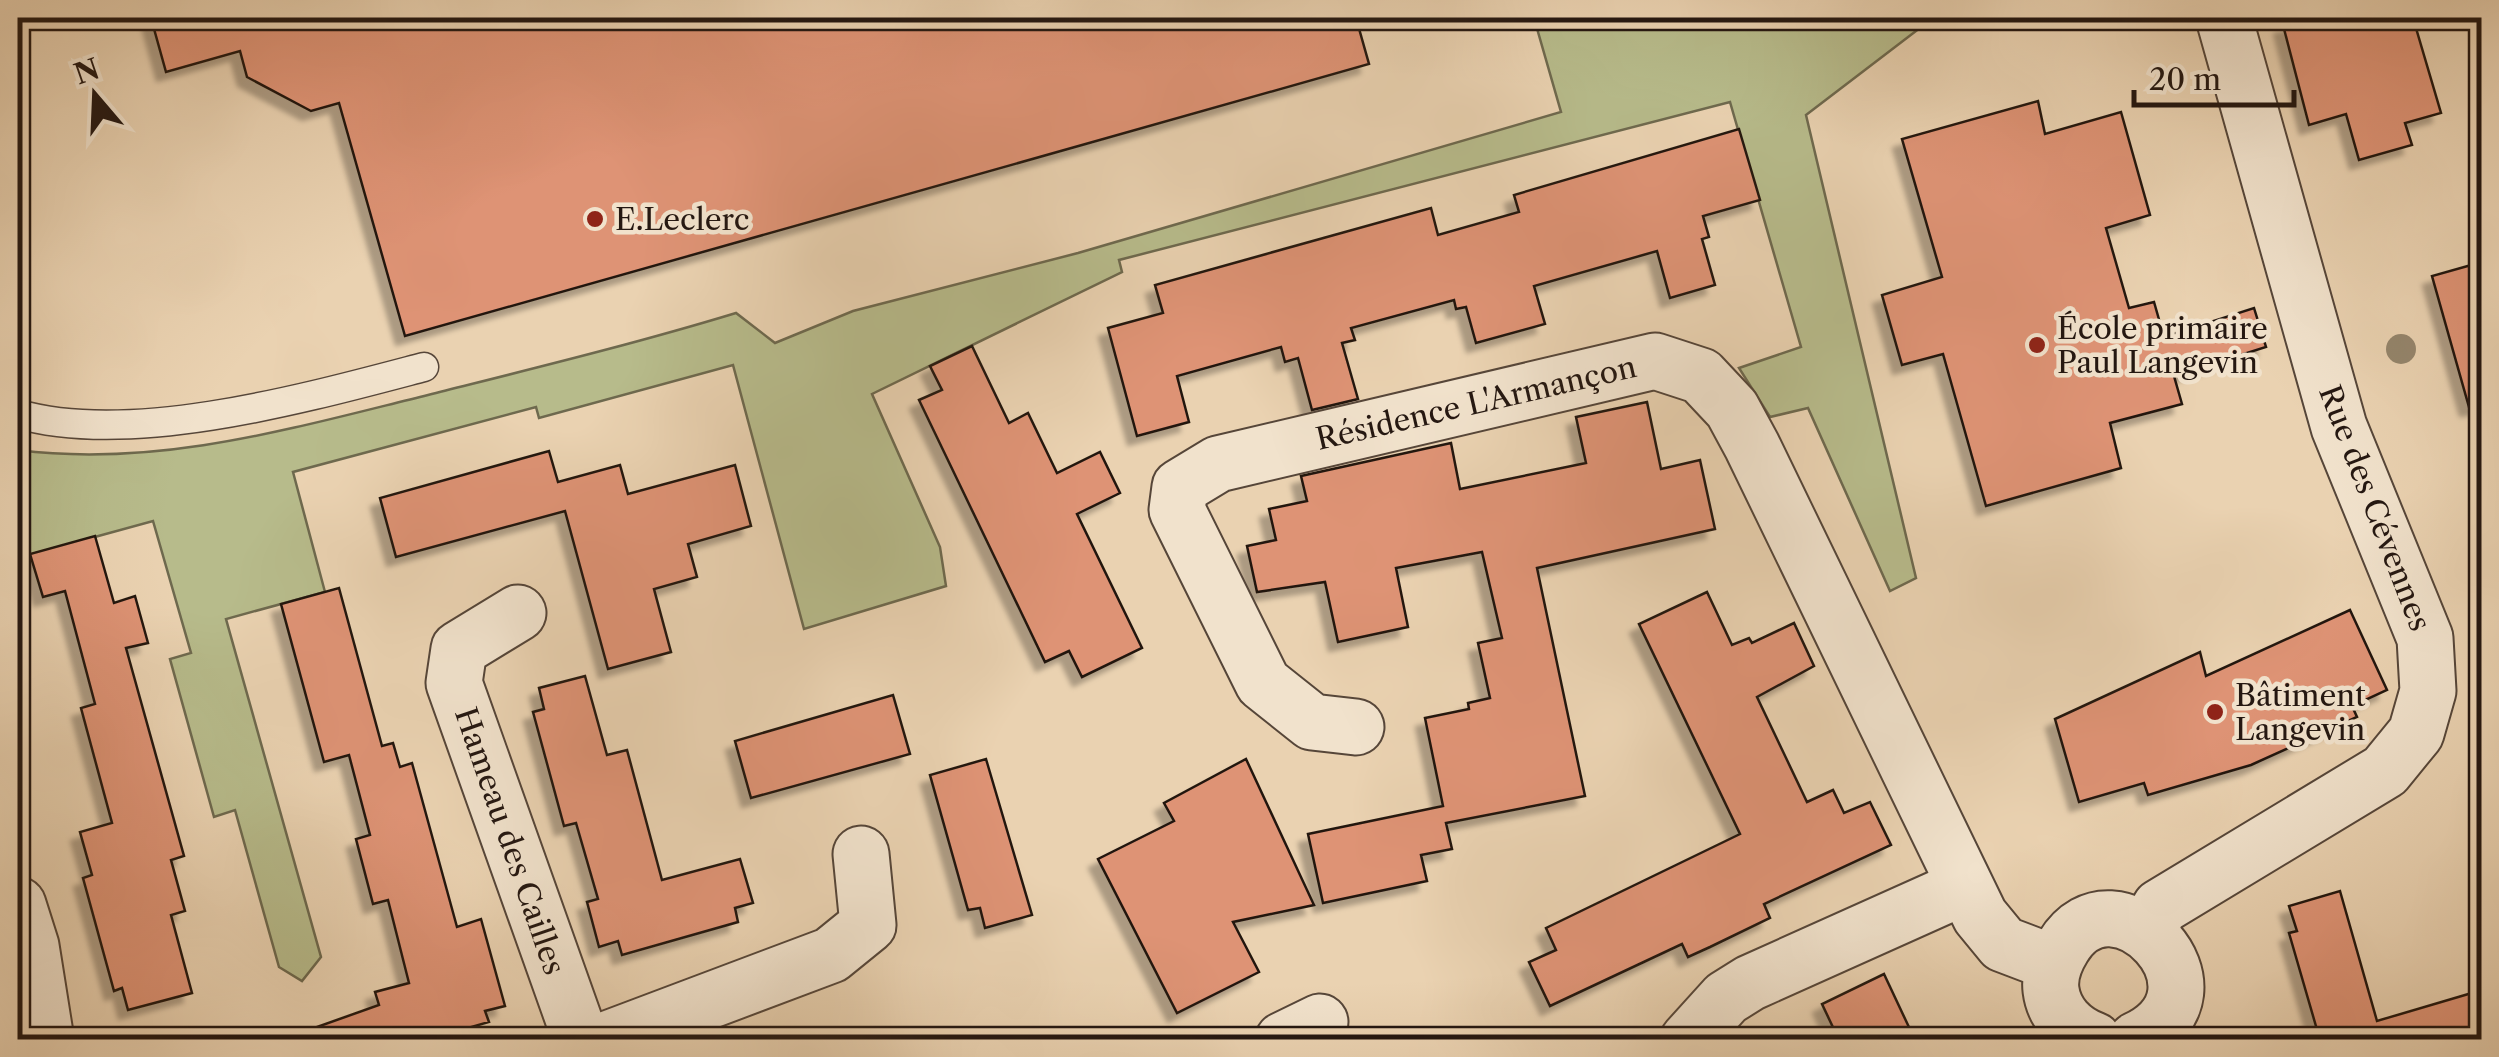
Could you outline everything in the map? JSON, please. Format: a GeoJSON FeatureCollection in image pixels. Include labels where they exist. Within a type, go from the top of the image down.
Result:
{"type":"FeatureCollection","features":[{"type":"Feature","properties":{"kind":"street","name":"Rue des Cévennes"},"geometry":{"type":"LineString","coordinates":[[2148,930],[2160,907],[2385,772],[2416,733],[2428,691],[2424,638],[2339,427],[2224,18]]}},
{"type":"Feature","properties":{"kind":"street","name":"Résidence L'Armançon"},"geometry":{"type":"LineString","coordinates":[[1356,727],[1312,722],[1263,683],[1176,510],[1180,487],[1218,464],[1655,361],[1701,376],[1732,410],[1964,887],[2003,944],[2053,964]]}},
{"type":"Feature","properties":{"kind":"street","name":"Hameau des Cailles"},"geometry":{"type":"LineString","coordinates":[[518,613],[459,649],[454,683],[581,1040]]}},
{"type":"Feature","properties":{"kind":"street"},"geometry":{"type":"LineString","coordinates":[[605,1040],[830,955],[868,925],[861,854]]}},
{"type":"Feature","properties":{"kind":"street"},"geometry":{"type":"LineString","coordinates":[[1688,1040],[1726,998],[1750,984],[1964,887]]}},
{"type":"Feature","properties":{"kind":"street"},"geometry":{"type":"LineString","coordinates":[[18,905],[31,946],[46,1040]]}},
{"type":"Feature","properties":{"kind":"street"},"geometry":{"type":"LineString","coordinates":[[2094,1040],[2080,1035],[2060,1016],[2051,990],[2053,964],[2068,939],[2092,923],[2121,920],[2148,930],[2167,950],[2204,1040]]}},
{"type":"Feature","properties":{"kind":"street"},"geometry":{"type":"LineString","coordinates":[[2136,1040],[2159,1024],[2169,1010],[2175,976]]}},
{"type":"Feature","properties":{"kind":"lane"},"geometry":{"type":"LineString","coordinates":[[18,414],[51,422],[91,423],[202,415],[310,396],[424,366]]}},
{"type":"Feature","properties":{"kind":"green space"},"geometry":{"type":"Polygon","coordinates":[[[1534,18],[1933,18],[1806,115],[1916,578],[1890,591],[1808,408],[1770,417],[1739,368],[1801,347],[1730,102],[1119,260],[1122,272],[872,394],[940,547],[946,586],[804,629],[733,365],[539,418],[536,407],[293,472],[325,592],[226,619],[321,957],[302,981],[279,967],[235,810],[214,817],[170,659],[191,653],[153,521],[18,558],[18,450],[122,454],[225,442],[505,376],[736,313],[775,343],[853,311],[1078,253],[1561,112],[1534,18]]]}},
{"type":"Feature","properties":{"kind":"building","name":"E.Leclerc"},"geometry":{"type":"Polygon","coordinates":[[[151,18],[1356,18],[1369,64],[405,336],[339,103],[311,111],[247,77],[240,51],[166,72],[151,18]]]}},
{"type":"Feature","properties":{"kind":"building"},"geometry":{"type":"Polygon","coordinates":[[[2316,18],[2413,18],[2441,113],[2405,123],[2412,145],[2359,160],[2346,114],[2309,125],[2283,25],[2316,18]]]}},
{"type":"Feature","properties":{"kind":"building"},"geometry":{"type":"Polygon","coordinates":[[[2038,101],[2045,134],[2121,112],[2150,215],[2106,228],[2129,308],[2154,302],[2164,337],[2254,308],[2266,347],[2174,376],[2182,404],[2110,423],[2121,468],[1986,506],[1943,354],[1902,365],[1882,295],[1942,277],[1902,139],[2038,101]]]}},
{"type":"Feature","properties":{"kind":"building"},"geometry":{"type":"Polygon","coordinates":[[[1739,129],[1760,200],[1703,216],[1709,237],[1702,239],[1715,285],[1670,298],[1657,251],[1534,286],[1545,324],[1476,343],[1466,307],[1456,309],[1454,300],[1351,328],[1355,340],[1342,343],[1358,399],[1312,410],[1298,358],[1285,362],[1281,347],[1177,376],[1189,422],[1137,436],[1108,328],[1163,313],[1155,285],[1431,208],[1438,235],[1519,212],[1514,195],[1739,129]]]}},
{"type":"Feature","properties":{"kind":"building"},"geometry":{"type":"Polygon","coordinates":[[[2482,262],[2482,405],[2469,407],[2432,276],[2482,262]]]}},
{"type":"Feature","properties":{"kind":"building"},"geometry":{"type":"Polygon","coordinates":[[[972,346],[1009,423],[1028,413],[1057,473],[1100,452],[1120,493],[1077,514],[1142,648],[1082,677],[1069,651],[1045,662],[919,400],[942,390],[930,366],[972,346]]]}},
{"type":"Feature","properties":{"kind":"building"},"geometry":{"type":"Polygon","coordinates":[[[1647,402],[1661,469],[1700,460],[1715,529],[1537,568],[1585,796],[1446,823],[1452,849],[1421,855],[1427,881],[1323,903],[1308,834],[1443,806],[1425,718],[1469,709],[1468,703],[1490,698],[1478,643],[1502,638],[1482,552],[1396,568],[1408,627],[1338,642],[1325,582],[1257,592],[1247,546],[1276,540],[1269,509],[1307,501],[1301,476],[1451,443],[1460,489],[1586,463],[1576,417],[1647,402]]]}},
{"type":"Feature","properties":{"kind":"building"},"geometry":{"type":"Polygon","coordinates":[[[549,451],[558,482],[620,465],[628,494],[735,465],[751,526],[688,544],[697,577],[654,589],[671,652],[608,669],[565,511],[396,557],[380,498],[549,451]]]}},
{"type":"Feature","properties":{"kind":"building"},"geometry":{"type":"Polygon","coordinates":[[[95,536],[114,603],[135,596],[148,643],[126,648],[184,856],[171,860],[185,911],[171,915],[192,993],[128,1010],[122,988],[114,991],[83,878],[92,875],[80,832],[112,823],[81,708],[95,704],[65,591],[43,597],[30,554],[95,536]]]}},
{"type":"Feature","properties":{"kind":"building"},"geometry":{"type":"Polygon","coordinates":[[[339,588],[382,746],[393,743],[400,767],[412,763],[457,927],[481,919],[505,1006],[485,1011],[489,1022],[426,1040],[302,1040],[300,1033],[379,1005],[375,992],[409,983],[388,900],[373,904],[356,839],[370,835],[349,755],[324,762],[281,604],[339,588]]]}},
{"type":"Feature","properties":{"kind":"building"},"geometry":{"type":"Polygon","coordinates":[[[1707,592],[1732,645],[1749,638],[1752,643],[1794,623],[1814,666],[1757,697],[1807,802],[1833,790],[1844,813],[1870,802],[1891,845],[1764,904],[1770,918],[1710,947],[1688,957],[1682,944],[1550,1006],[1529,962],[1556,950],[1546,928],[1740,834],[1639,624],[1707,592]]]}},
{"type":"Feature","properties":{"kind":"building","name":"Bâtiment Langevin"},"geometry":{"type":"Polygon","coordinates":[[[2350,610],[2387,690],[2352,706],[2357,717],[2251,765],[2148,795],[2144,783],[2079,802],[2055,719],[2200,652],[2206,676],[2350,610]]]}},
{"type":"Feature","properties":{"kind":"building"},"geometry":{"type":"Polygon","coordinates":[[[585,676],[607,755],[627,750],[662,880],[740,859],[753,903],[735,908],[738,922],[622,955],[618,941],[599,947],[587,902],[598,899],[576,823],[564,826],[533,712],[544,709],[539,688],[585,676]]]}},
{"type":"Feature","properties":{"kind":"building"},"geometry":{"type":"Polygon","coordinates":[[[893,695],[910,754],[751,798],[735,741],[893,695]]]}},
{"type":"Feature","properties":{"kind":"building"},"geometry":{"type":"Polygon","coordinates":[[[986,759],[1032,915],[985,928],[980,908],[968,910],[930,775],[986,759]]]}},
{"type":"Feature","properties":{"kind":"building"},"geometry":{"type":"Polygon","coordinates":[[[1246,759],[1314,905],[1233,922],[1259,972],[1177,1013],[1098,859],[1174,821],[1164,803],[1246,759]]]}},
{"type":"Feature","properties":{"kind":"building"},"geometry":{"type":"Polygon","coordinates":[[[2340,891],[2377,1021],[2482,990],[2482,1040],[2320,1040],[2289,933],[2297,931],[2289,906],[2340,891]]]}},
{"type":"Feature","properties":{"kind":"building"},"geometry":{"type":"Polygon","coordinates":[[[1884,974],[1915,1040],[1839,1040],[1822,1004],[1884,974]]]}},
{"type":"Feature","properties":{"kind":"place","name":"E.Leclerc"},"geometry":{"type":"Point","coordinates":[595,219]}},
{"type":"Feature","properties":{"kind":"place","name":"École primaire Paul Langevin"},"geometry":{"type":"Point","coordinates":[2037,345]}},
{"type":"Feature","properties":{"kind":"place","name":"Bâtiment Langevin"},"geometry":{"type":"Point","coordinates":[2215,712]}}]}
